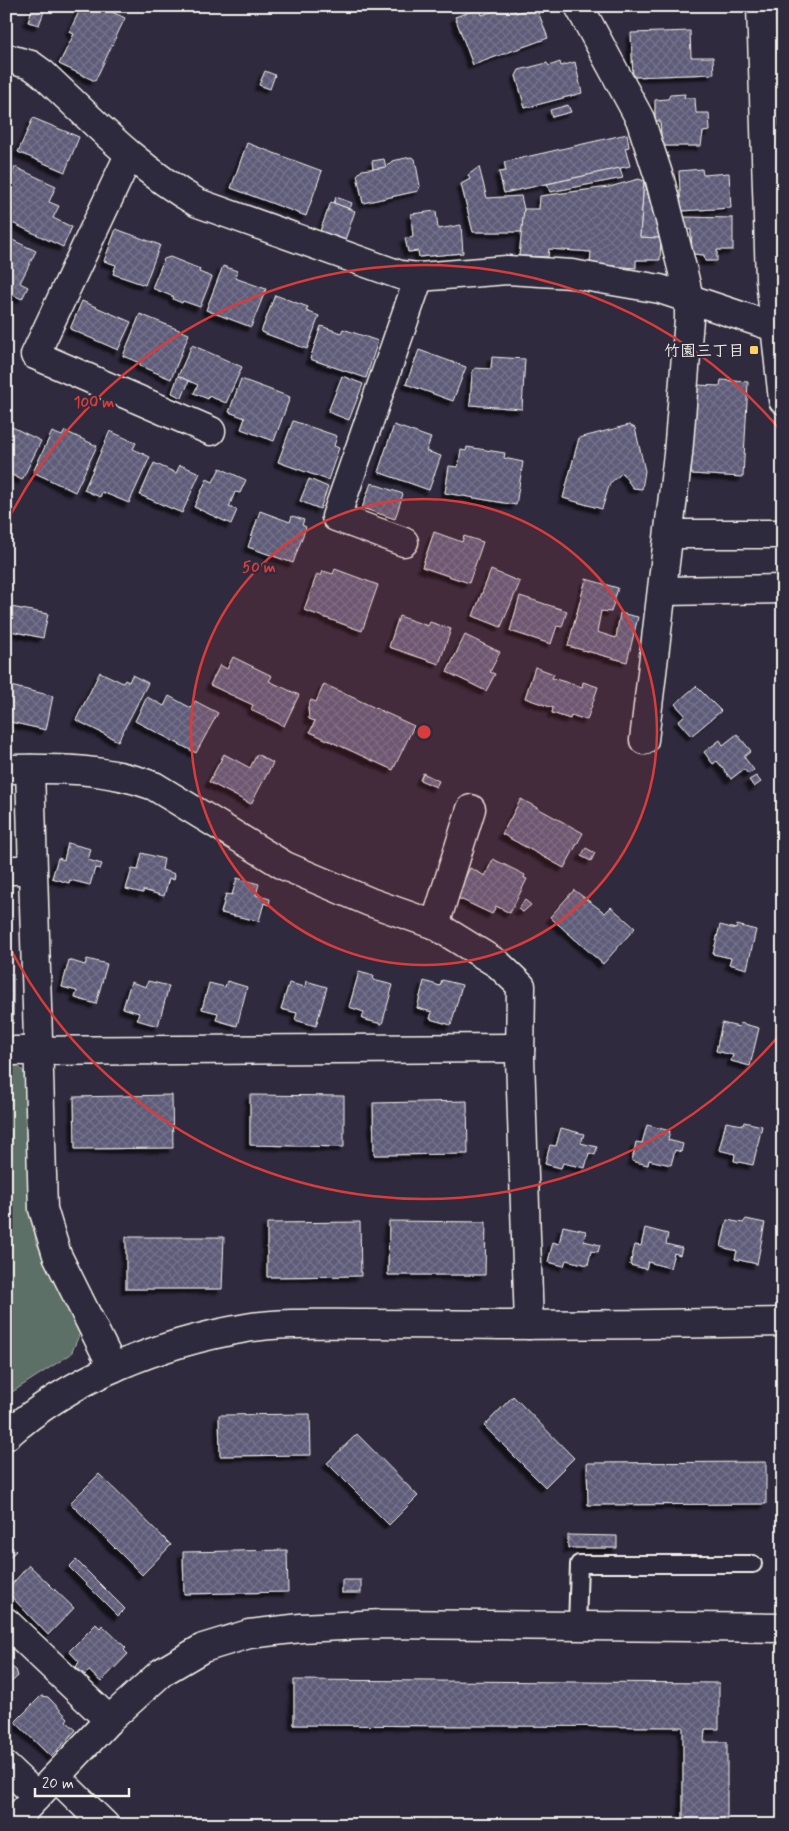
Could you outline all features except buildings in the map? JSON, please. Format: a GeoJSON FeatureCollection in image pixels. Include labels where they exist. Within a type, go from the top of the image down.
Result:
{"type":"FeatureCollection","features":[{"type":"Feature","properties":{"kind":"street"},"geometry":{"type":"LineString","coordinates":[[579,6],[640,119],[660,180],[689,298],[679,444],[644,740]]}},
{"type":"Feature","properties":{"kind":"street"},"geometry":{"type":"LineString","coordinates":[[761,6],[770,279],[774,327],[781,366],[783,400]]}},
{"type":"Feature","properties":{"kind":"street"},"geometry":{"type":"LineString","coordinates":[[6,58],[31,65],[42,73],[129,155],[179,192],[198,203],[368,265],[400,275],[419,277],[507,270],[572,274],[633,283],[689,298],[774,327]]}},
{"type":"Feature","properties":{"kind":"street"},"geometry":{"type":"LineString","coordinates":[[129,155],[35,355],[211,431]]}},
{"type":"Feature","properties":{"kind":"street"},"geometry":{"type":"LineString","coordinates":[[404,542],[336,517],[419,277]]}},
{"type":"Feature","properties":{"kind":"street"},"geometry":{"type":"LineString","coordinates":[[669,534],[783,534]]}},
{"type":"Feature","properties":{"kind":"street"},"geometry":{"type":"LineString","coordinates":[[663,591],[783,589]]}},
{"type":"Feature","properties":{"kind":"street"},"geometry":{"type":"LineString","coordinates":[[112,1368],[56,1255],[43,1209],[37,1050],[19,870],[18,769],[97,771],[131,778],[154,786],[285,866],[370,902],[436,925],[498,964],[521,986],[520,1048],[529,1325]]}},
{"type":"Feature","properties":{"kind":"street"},"geometry":{"type":"LineString","coordinates":[[436,925],[471,809]]}},
{"type":"Feature","properties":{"kind":"street"},"geometry":{"type":"LineString","coordinates":[[6,1051],[520,1048]]}},
{"type":"Feature","properties":{"kind":"street"},"geometry":{"type":"LineString","coordinates":[[6,1436],[24,1420],[70,1389],[112,1368],[168,1347],[247,1328],[311,1324],[529,1325],[783,1322]]}},
{"type":"Feature","properties":{"kind":"street"},"geometry":{"type":"LineString","coordinates":[[6,1622],[109,1720]]}},
{"type":"Feature","properties":{"kind":"street"},"geometry":{"type":"LineString","coordinates":[[10,1825],[109,1720],[162,1672],[184,1657],[203,1648],[249,1634],[301,1628],[383,1624],[783,1628]]}},
{"type":"Feature","properties":{"kind":"street"},"geometry":{"type":"LineString","coordinates":[[6,1768],[37,1796]]}},
{"type":"Feature","properties":{"kind":"street"},"geometry":{"type":"LineString","coordinates":[[56,1777],[105,1825]]}},
{"type":"Feature","properties":{"kind":"lane"},"geometry":{"type":"LineString","coordinates":[[577,1626],[579,1564],[752,1564]]}},
{"type":"Feature","properties":{"kind":"shaded area"},"geometry":{"type":"Polygon","coordinates":[[[639,1816],[640,1825],[405,1825],[405,1822],[639,1816]]]}},
{"type":"Feature","properties":{"kind":"green space"},"geometry":{"type":"Polygon","coordinates":[[[13,1061],[24,1072],[30,1201],[36,1242],[80,1333],[71,1354],[6,1396],[6,1062],[13,1061]]]}},
{"type":"Feature","properties":{"kind":"place","name":"竹園三丁目"},"geometry":{"type":"Point","coordinates":[754,350]}}]}
